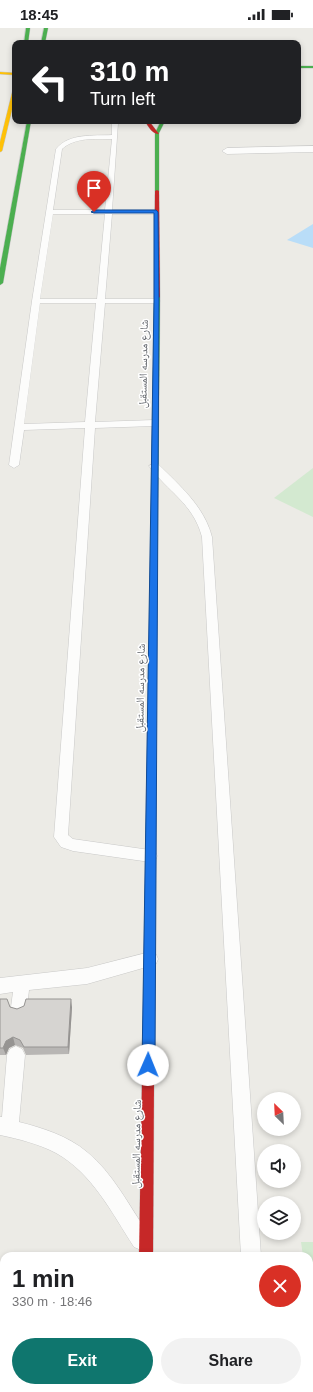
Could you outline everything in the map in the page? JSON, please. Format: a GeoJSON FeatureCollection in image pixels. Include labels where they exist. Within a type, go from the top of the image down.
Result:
{"type":"FeatureCollection","features":[{"type":"Feature","properties":{"kind":"street"},"geometry":{"type":"LineString","coordinates":[[26,40],[28,28]]}},
{"type":"Feature","properties":{"kind":"street"},"geometry":{"type":"LineString","coordinates":[[44,40],[46,28]]}},
{"type":"Feature","properties":{"kind":"street"},"geometry":{"type":"LineString","coordinates":[[301,67],[313,67]]}},
{"type":"Feature","properties":{"kind":"street"},"geometry":{"type":"LineString","coordinates":[[0,73],[12,74]]}},
{"type":"Feature","properties":{"kind":"street"},"geometry":{"type":"LineString","coordinates":[[301,74],[313,73]]}},
{"type":"Feature","properties":{"kind":"street"},"geometry":{"type":"LineString","coordinates":[[0,151],[12,101]]}},
{"type":"Feature","properties":{"kind":"street"},"geometry":{"type":"LineString","coordinates":[[0,284],[28,124]]}},
{"type":"Feature","properties":{"kind":"street"},"geometry":{"type":"LineString","coordinates":[[149,124],[157,133]]}},
{"type":"Feature","properties":{"kind":"street","name":"شارع مدرسه المستقبل"},"geometry":{"type":"LineString","coordinates":[[146,1252],[154,423],[157,301],[157,133],[162,124]]}},
{"type":"Feature","properties":{"kind":"street"},"geometry":{"type":"LineString","coordinates":[[227,151],[313,149]]}},
{"type":"Feature","properties":{"kind":"lane"},"geometry":{"type":"LineString","coordinates":[[115,124],[90,424],[61,837],[66,843],[73,846],[150,856]]}},
{"type":"Feature","properties":{"kind":"lane"},"geometry":{"type":"LineString","coordinates":[[14,465],[36,301],[59,149],[62,144],[76,139],[115,137]]}},
{"type":"Feature","properties":{"kind":"lane"},"geometry":{"type":"LineString","coordinates":[[49,212],[156,212]]}},
{"type":"Feature","properties":{"kind":"lane"},"geometry":{"type":"LineString","coordinates":[[36,301],[157,301]]}},
{"type":"Feature","properties":{"kind":"lane"},"geometry":{"type":"LineString","coordinates":[[19,427],[154,423]]}},
{"type":"Feature","properties":{"kind":"lane"},"geometry":{"type":"LineString","coordinates":[[154,466],[196,510],[202,520],[207,537],[251,1252]]}},
{"type":"Feature","properties":{"kind":"lane"},"geometry":{"type":"LineString","coordinates":[[0,986],[87,976],[150,959]]}},
{"type":"Feature","properties":{"kind":"lane"},"geometry":{"type":"LineString","coordinates":[[19,1007],[22,984]]}},
{"type":"Feature","properties":{"kind":"lane"},"geometry":{"type":"LineString","coordinates":[[16,1055],[5,1127],[49,1141],[70,1151],[86,1163],[99,1179],[146,1252]]}},
{"type":"Feature","properties":{"kind":"green space"},"geometry":{"type":"Polygon","coordinates":[[[313,468],[313,517],[274,498],[313,468]]]}},
{"type":"Feature","properties":{"kind":"green space"},"geometry":{"type":"Polygon","coordinates":[[[301,1242],[313,1242],[313,1252],[302,1252],[301,1242]]]}},
{"type":"Feature","properties":{"kind":"water"},"geometry":{"type":"Polygon","coordinates":[[[313,224],[313,248],[287,240],[313,224]]]}},
{"type":"Feature","properties":{"kind":"building"},"geometry":{"type":"Polygon","coordinates":[[[0,999],[7,999],[10,1007],[17,1009],[24,1006],[26,999],[71,999],[68,1047],[24,1047],[20,1040],[13,1037],[6,1041],[3,1048],[0,1048],[0,999]]]}},
{"type":"Feature","properties":{"kind":"traffic: fast"},"geometry":{"type":"LineString","coordinates":[[26,40],[28,28]]}},
{"type":"Feature","properties":{"kind":"traffic: fast"},"geometry":{"type":"LineString","coordinates":[[44,40],[46,28]]}},
{"type":"Feature","properties":{"kind":"traffic: fast"},"geometry":{"type":"LineString","coordinates":[[301,67],[313,67]]}},
{"type":"Feature","properties":{"kind":"traffic: fast"},"geometry":{"type":"LineString","coordinates":[[0,283],[28,124]]}},
{"type":"Feature","properties":{"kind":"traffic: fast"},"geometry":{"type":"LineString","coordinates":[[157,191],[157,133],[162,124]]}},
{"type":"Feature","properties":{"kind":"traffic: fast"},"geometry":{"type":"LineString","coordinates":[[152,706],[157,297]]}},
{"type":"Feature","properties":{"kind":"traffic: fast"},"geometry":{"type":"LineString","coordinates":[[148,1080],[151,816]]}},
{"type":"Feature","properties":{"kind":"traffic: slow"},"geometry":{"type":"LineString","coordinates":[[0,73],[12,74]]}},
{"type":"Feature","properties":{"kind":"traffic: slow"},"geometry":{"type":"LineString","coordinates":[[0,151],[12,101]]}},
{"type":"Feature","properties":{"kind":"traffic: jam"},"geometry":{"type":"LineString","coordinates":[[149,124],[157,133]]}},
{"type":"Feature","properties":{"kind":"traffic: jam"},"geometry":{"type":"LineString","coordinates":[[157,191],[157,297]]}},
{"type":"Feature","properties":{"kind":"traffic: jam"},"geometry":{"type":"LineString","coordinates":[[151,816],[152,706]]}},
{"type":"Feature","properties":{"kind":"traffic: jam"},"geometry":{"type":"LineString","coordinates":[[146,1252],[148,1080]]}},
{"type":"Feature","properties":{"kind":"route"},"geometry":{"type":"LineString","coordinates":[[94,212],[156,212],[157,301],[154,423],[148,1065]]}}]}
